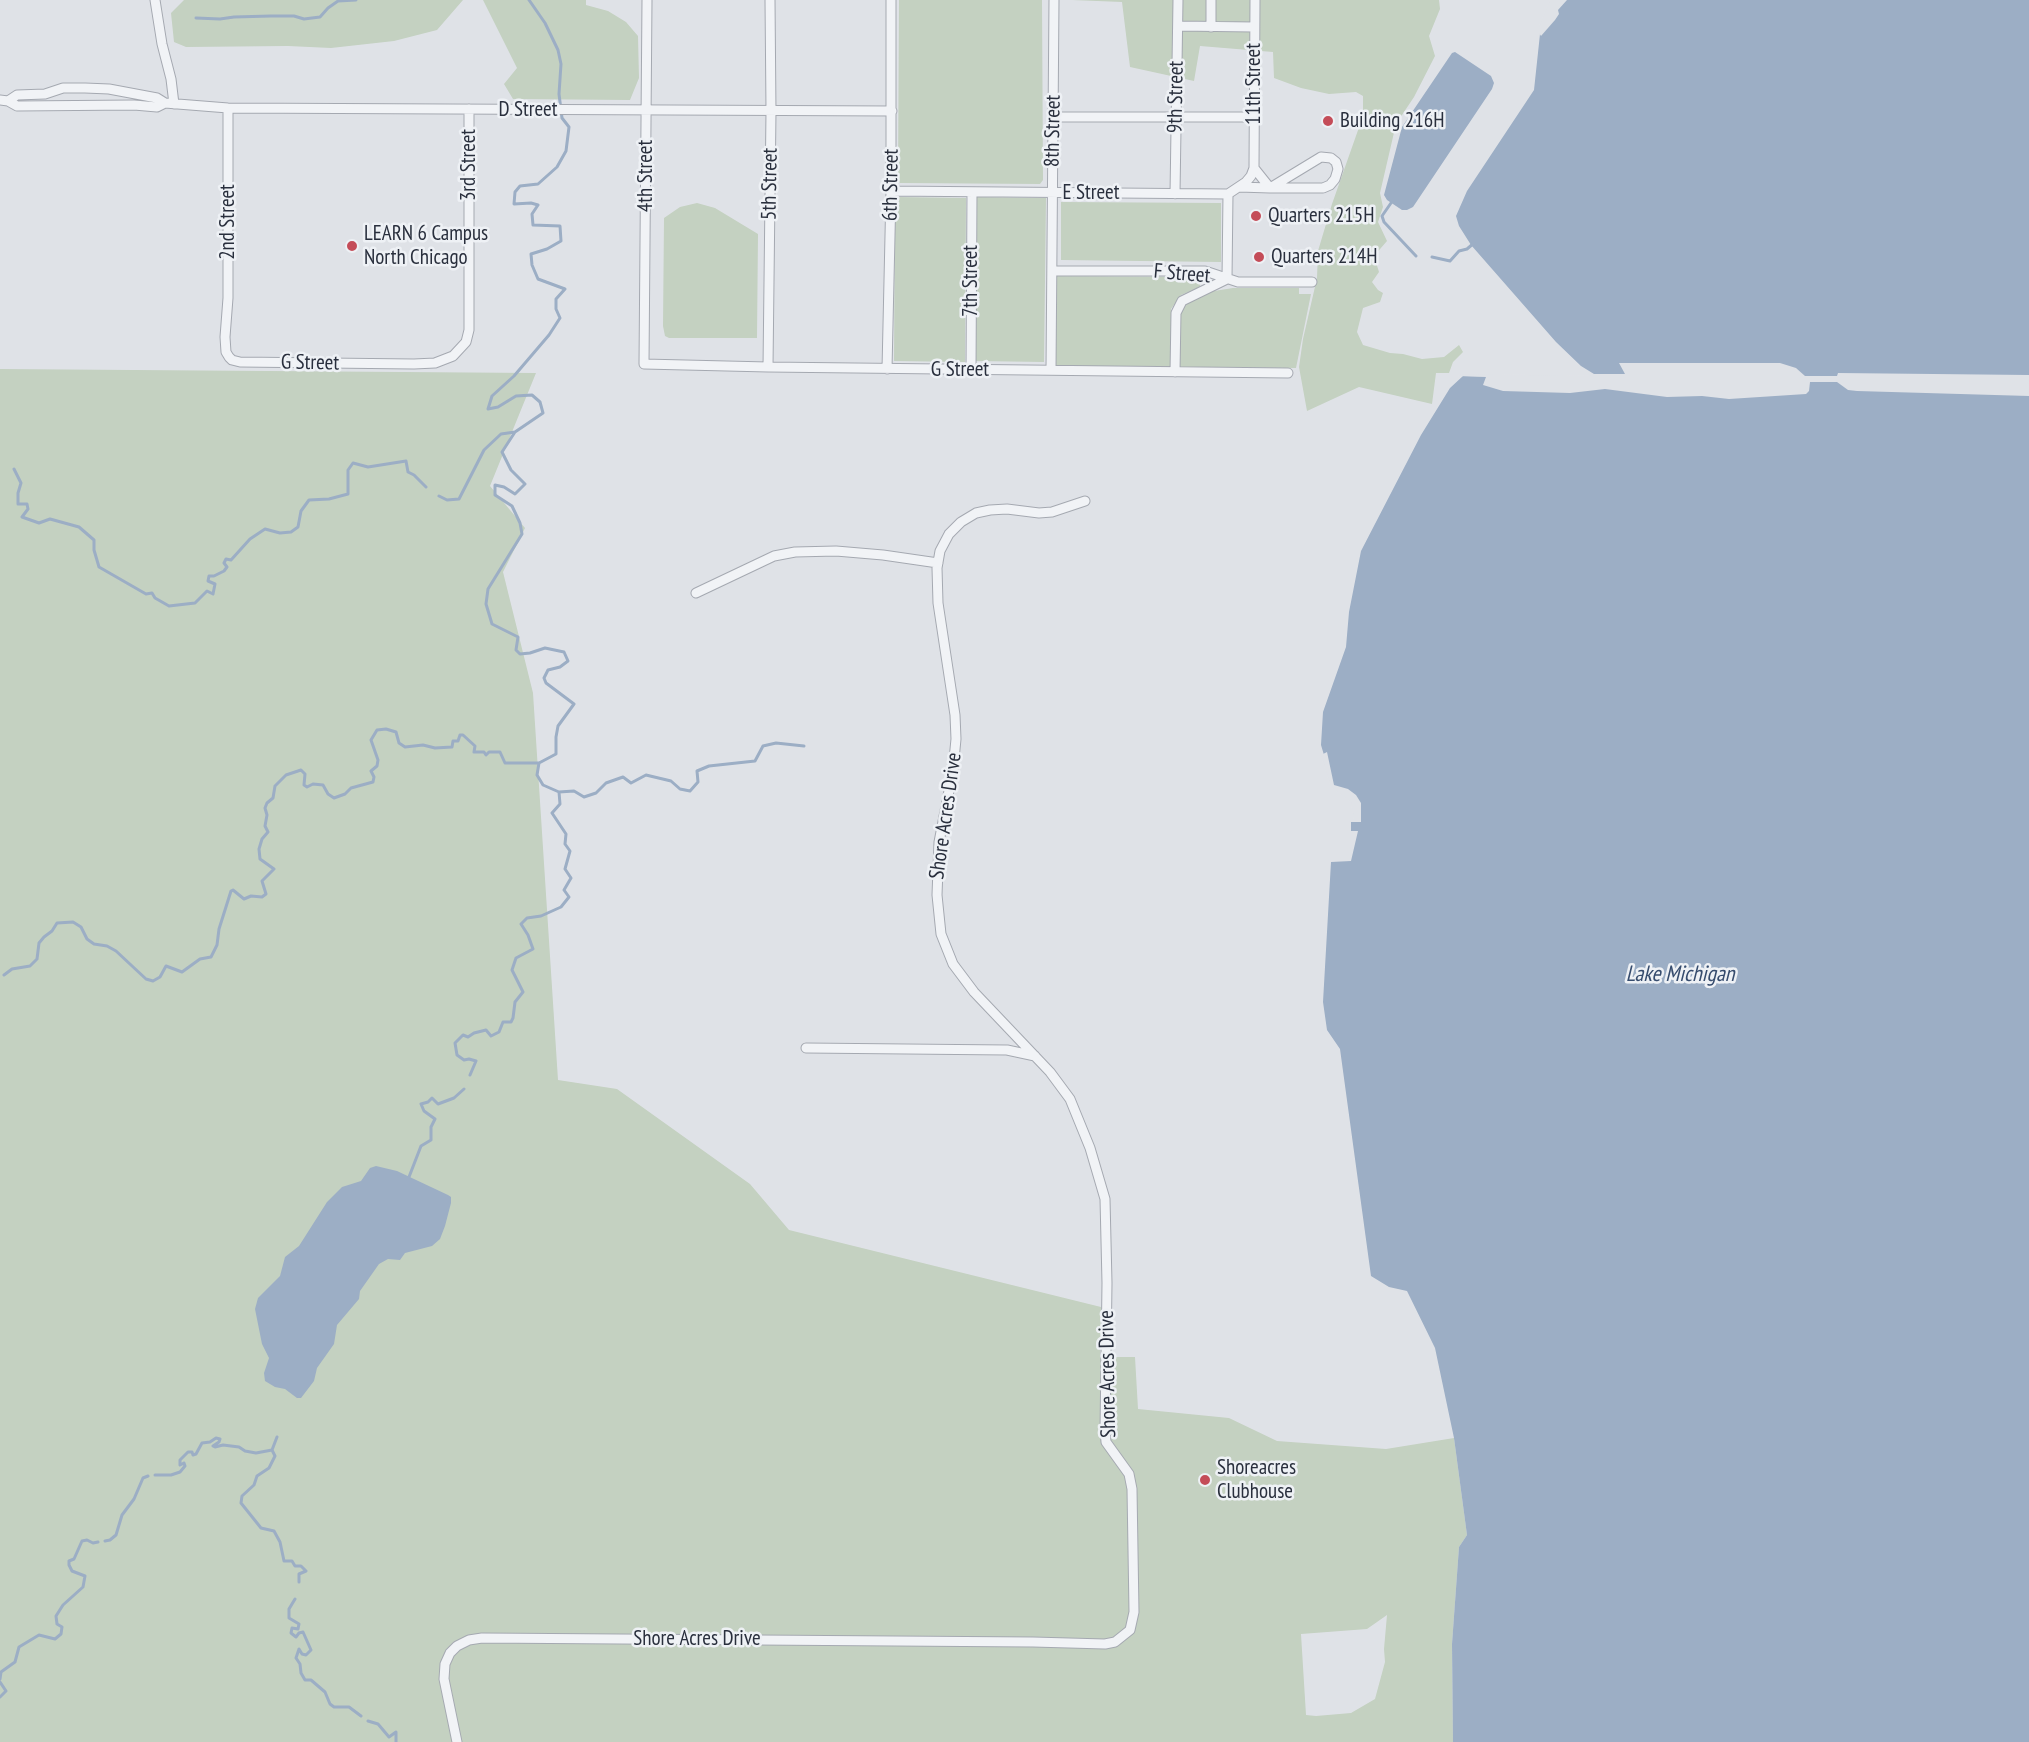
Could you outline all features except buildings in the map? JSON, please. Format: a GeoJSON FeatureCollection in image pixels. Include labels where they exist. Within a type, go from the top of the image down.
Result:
{"type":"FeatureCollection","features":[{"type":"Feature","properties":{"kind":"street"},"geometry":{"type":"LineString","coordinates":[[155,0],[162,44],[171,79],[169,104]]}},
{"type":"Feature","properties":{"kind":"street","name":"4th Street"},"geometry":{"type":"LineString","coordinates":[[644,351],[647,0]]}},
{"type":"Feature","properties":{"kind":"street","name":"5th Street"},"geometry":{"type":"LineString","coordinates":[[768,368],[770,0]]}},
{"type":"Feature","properties":{"kind":"street","name":"6th Street"},"geometry":{"type":"LineString","coordinates":[[887,369],[891,190],[891,0]]}},
{"type":"Feature","properties":{"kind":"street","name":"8th Street"},"geometry":{"type":"LineString","coordinates":[[1051,370],[1054,0]]}},
{"type":"Feature","properties":{"kind":"street","name":"9th Street"},"geometry":{"type":"LineString","coordinates":[[1175,194],[1178,0]]}},
{"type":"Feature","properties":{"kind":"street"},"geometry":{"type":"LineString","coordinates":[[1211,0],[1211,27]]}},
{"type":"Feature","properties":{"kind":"street","name":"11th Street"},"geometry":{"type":"LineString","coordinates":[[1254,168],[1255,0]]}},
{"type":"Feature","properties":{"kind":"street"},"geometry":{"type":"LineString","coordinates":[[1178,26],[1254,27]]}},
{"type":"Feature","properties":{"kind":"street","name":"D Street"},"geometry":{"type":"LineString","coordinates":[[4,101],[17,95],[39,95],[63,88],[85,88],[109,89],[157,98],[169,104]]}},
{"type":"Feature","properties":{"kind":"street","name":"D Street"},"geometry":{"type":"LineString","coordinates":[[4,101],[17,106],[134,105],[158,107],[169,104],[228,108],[891,111]]}},
{"type":"Feature","properties":{"kind":"street","name":"2nd Street"},"geometry":{"type":"LineString","coordinates":[[225,337],[228,298],[228,108]]}},
{"type":"Feature","properties":{"kind":"street","name":"3rd Street"},"geometry":{"type":"LineString","coordinates":[[414,364],[435,363],[453,356],[466,342],[468,330],[469,109]]}},
{"type":"Feature","properties":{"kind":"street"},"geometry":{"type":"LineString","coordinates":[[1054,117],[1254,117]]}},
{"type":"Feature","properties":{"kind":"street"},"geometry":{"type":"LineString","coordinates":[[1239,187],[1270,188],[1323,188],[1335,180],[1338,169],[1336,162],[1331,158],[1321,157],[1270,188]]}},
{"type":"Feature","properties":{"kind":"street"},"geometry":{"type":"LineString","coordinates":[[1175,372],[1176,313],[1182,301],[1227,279],[1228,194],[1251,177],[1254,168]]}},
{"type":"Feature","properties":{"kind":"street"},"geometry":{"type":"LineString","coordinates":[[1254,168],[1270,188]]}},
{"type":"Feature","properties":{"kind":"street","name":"E Street"},"geometry":{"type":"LineString","coordinates":[[891,190],[1228,194]]}},
{"type":"Feature","properties":{"kind":"street","name":"7th Street"},"geometry":{"type":"LineString","coordinates":[[971,370],[972,192]]}},
{"type":"Feature","properties":{"kind":"street","name":"F Street"},"geometry":{"type":"LineString","coordinates":[[1052,271],[1205,271],[1238,282],[1312,282]]}},
{"type":"Feature","properties":{"kind":"street","name":"G Street"},"geometry":{"type":"LineString","coordinates":[[225,337],[226,352],[232,360],[240,362],[414,364]]}},
{"type":"Feature","properties":{"kind":"street","name":"G Street"},"geometry":{"type":"LineString","coordinates":[[644,351],[644,364],[768,368],[1288,373]]}},
{"type":"Feature","properties":{"kind":"street","name":"Shore Acres Drive"},"geometry":{"type":"LineString","coordinates":[[457,1742],[444,1679],[445,1664],[450,1653],[469,1640],[482,1638],[1105,1644],[1115,1642],[1130,1630],[1134,1612],[1132,1489],[1129,1474],[1106,1442],[1105,1430],[1107,1294],[1105,1199],[1090,1148],[1070,1099],[1035,1056],[962,977],[946,951],[938,915],[939,842],[953,770],[956,739],[955,715],[938,603],[940,551],[949,534],[961,522],[976,513],[1006,509],[1039,513],[1052,512],[1085,501]]}},
{"type":"Feature","properties":{"kind":"street"},"geometry":{"type":"LineString","coordinates":[[696,593],[774,556],[795,552],[891,555],[938,563]]}},
{"type":"Feature","properties":{"kind":"street"},"geometry":{"type":"LineString","coordinates":[[806,1048],[1008,1050],[1035,1056]]}},
{"type":"Feature","properties":{"kind":"green space"},"geometry":{"type":"Polygon","coordinates":[[[184,0],[463,0],[437,30],[394,41],[331,48],[186,47],[174,42],[171,13],[184,0]]]}},
{"type":"Feature","properties":{"kind":"green space"},"geometry":{"type":"Polygon","coordinates":[[[483,0],[586,0],[586,5],[608,11],[626,22],[638,36],[639,78],[630,100],[513,99],[504,84],[517,68],[483,0]]]}},
{"type":"Feature","properties":{"kind":"green space"},"geometry":{"type":"Polygon","coordinates":[[[899,0],[1042,0],[1043,180],[1040,184],[900,183],[898,180],[899,0]]]}},
{"type":"Feature","properties":{"kind":"green space"},"geometry":{"type":"Polygon","coordinates":[[[1072,0],[1439,0],[1440,9],[1429,36],[1435,56],[1414,97],[1396,124],[1380,193],[1383,207],[1378,222],[1387,241],[1374,256],[1379,272],[1372,282],[1383,293],[1380,302],[1363,308],[1357,332],[1363,345],[1422,359],[1444,357],[1459,345],[1463,352],[1453,362],[1449,373],[1436,373],[1432,404],[1359,387],[1307,411],[1299,367],[1317,278],[1318,251],[1363,116],[1363,96],[1356,92],[1329,94],[1301,88],[1274,78],[1273,52],[1200,46],[1194,81],[1130,67],[1122,2],[1072,0]]]}},
{"type":"Feature","properties":{"kind":"green space"},"geometry":{"type":"Polygon","coordinates":[[[895,197],[966,198],[965,362],[894,361],[895,197]]]}},
{"type":"Feature","properties":{"kind":"green space"},"geometry":{"type":"Polygon","coordinates":[[[977,197],[1046,198],[1044,362],[975,361],[977,197]]]}},
{"type":"Feature","properties":{"kind":"green space"},"geometry":{"type":"Polygon","coordinates":[[[1061,202],[1221,203],[1221,262],[1061,260],[1061,202]]]}},
{"type":"Feature","properties":{"kind":"green space"},"geometry":{"type":"Polygon","coordinates":[[[697,203],[715,208],[758,234],[757,338],[669,338],[665,336],[663,326],[664,218],[680,207],[697,203]]]}},
{"type":"Feature","properties":{"kind":"green space"},"geometry":{"type":"Polygon","coordinates":[[[1055,276],[1200,277],[1200,287],[1181,295],[1171,309],[1171,367],[1054,366],[1055,276]]]}},
{"type":"Feature","properties":{"kind":"green space"},"geometry":{"type":"Polygon","coordinates":[[[1233,288],[1299,288],[1299,294],[1311,294],[1296,368],[1179,367],[1180,313],[1186,303],[1208,292],[1233,288]]]}},
{"type":"Feature","properties":{"kind":"green space"},"geometry":{"type":"Polygon","coordinates":[[[0,369],[536,373],[490,486],[525,528],[503,572],[533,693],[558,1080],[617,1089],[750,1184],[789,1230],[1101,1307],[1100,1357],[1135,1357],[1138,1409],[1229,1418],[1277,1441],[1386,1449],[1454,1438],[1467,1535],[1459,1547],[1452,1644],[1453,1742],[0,1742],[0,369]],[[1387,1615],[1367,1629],[1301,1634],[1306,1715],[1351,1713],[1375,1699],[1385,1662],[1387,1615]]]}},
{"type":"Feature","properties":{"kind":"water","name":"Lake Michigan"},"geometry":{"type":"Polygon","coordinates":[[[1553,0],[2029,0],[2029,1742],[1453,1742],[1452,1644],[1459,1547],[1467,1535],[1454,1438],[1435,1348],[1407,1291],[1389,1287],[1371,1276],[1340,1049],[1327,1030],[1323,1002],[1331,862],[1351,861],[1358,831],[1351,831],[1351,822],[1357,822],[1354,800],[1333,785],[1321,745],[1323,712],[1346,647],[1349,612],[1361,551],[1421,435],[1450,388],[1463,376],[1729,381],[1729,375],[1594,374],[1581,366],[1556,342],[1471,245],[1459,226],[1456,216],[1467,191],[1534,90],[1540,34],[1553,0]]]}},
{"type":"Feature","properties":{"kind":"water"},"geometry":{"type":"Polygon","coordinates":[[[1455,52],[1491,76],[1494,83],[1492,89],[1413,207],[1402,210],[1387,200],[1384,195],[1402,127],[1452,53],[1455,52]]]}},
{"type":"Feature","properties":{"kind":"water"},"geometry":{"type":"Polygon","coordinates":[[[376,1166],[397,1171],[451,1197],[445,1226],[440,1239],[432,1246],[405,1253],[400,1260],[388,1259],[379,1264],[360,1291],[359,1299],[337,1325],[334,1344],[317,1368],[314,1381],[301,1398],[297,1398],[285,1389],[275,1387],[265,1381],[264,1373],[269,1358],[262,1344],[255,1309],[258,1298],[280,1276],[285,1257],[299,1246],[327,1202],[342,1187],[361,1181],[370,1168],[376,1166]]]}},
{"type":"Feature","properties":{"kind":"pier"},"geometry":{"type":"Polygon","coordinates":[[[1550,0],[1567,0],[1558,10],[1559,14],[1555,20],[1541,36],[1539,27],[1550,0]]]}},
{"type":"Feature","properties":{"kind":"pier"},"geometry":{"type":"Polygon","coordinates":[[[1619,363],[1780,363],[1796,368],[1805,376],[1837,376],[1838,373],[2029,375],[2029,396],[1857,391],[1848,390],[1837,382],[1810,382],[1809,391],[1806,394],[1729,399],[1702,396],[1667,397],[1605,389],[1570,393],[1503,391],[1483,385],[1486,377],[1458,376],[1461,374],[1591,376],[1588,374],[1625,374],[1619,363]]]}},
{"type":"Feature","properties":{"kind":"pier"},"geometry":{"type":"Polygon","coordinates":[[[1327,752],[1334,785],[1348,789],[1361,803],[1361,822],[1349,822],[1350,819],[1354,819],[1351,802],[1331,787],[1321,755],[1327,752]]]}},
{"type":"Feature","properties":{"kind":"waterway"},"geometry":{"type":"LineString","coordinates":[[196,18],[294,16],[304,19],[320,17],[338,1],[356,0]]}},
{"type":"Feature","properties":{"kind":"waterway"},"geometry":{"type":"LineString","coordinates":[[439,496],[447,500],[459,499],[484,450],[501,434],[515,432],[543,413],[540,402],[532,395],[516,396],[498,407],[488,409],[492,396],[514,376],[549,335],[560,318],[556,309],[556,299],[565,289],[538,279],[532,265],[531,254],[561,241],[560,226],[533,225],[532,214],[538,205],[514,204],[515,192],[520,186],[538,184],[557,167],[566,151],[569,127],[562,118],[559,94],[561,64],[558,50],[545,23],[529,0]]}},
{"type":"Feature","properties":{"kind":"waterway"},"geometry":{"type":"LineString","coordinates":[[1391,203],[1382,216],[1384,222],[1416,256]]}},
{"type":"Feature","properties":{"kind":"waterway"},"geometry":{"type":"LineString","coordinates":[[1432,257],[1450,261],[1459,251],[1467,249],[1474,243]]}},
{"type":"Feature","properties":{"kind":"waterway"},"geometry":{"type":"LineString","coordinates":[[4,975],[12,969],[30,966],[37,959],[39,943],[57,923],[73,922],[81,927],[87,939],[94,944],[107,946],[116,951],[146,979],[153,981],[160,977],[166,966],[182,972],[200,959],[211,957],[217,945],[219,929],[231,891],[233,890],[244,899],[251,896],[262,897],[266,894],[262,881],[274,869],[260,859],[259,849],[262,839],[268,832],[265,826],[267,815],[265,808],[273,798],[275,786],[286,775],[301,770],[305,774],[304,785],[307,787],[313,784],[323,785],[328,794],[334,798],[345,794],[351,788],[373,782],[374,777],[371,771],[377,766],[378,760],[371,740],[377,730],[386,729],[396,732],[399,743],[405,747],[423,745],[435,748],[452,747],[453,741],[458,741],[460,735],[463,735],[475,746],[474,752],[484,752],[486,755],[489,752],[500,752],[505,763],[539,763],[556,754],[558,726],[574,704],[546,683],[544,678],[548,670],[560,667],[568,661],[564,652],[545,648],[520,654],[516,650],[518,637],[492,624],[486,604],[488,589],[522,534],[520,523],[512,506],[495,495],[495,485],[504,487],[515,494],[525,484],[511,470],[502,452],[515,432]]}},
{"type":"Feature","properties":{"kind":"waterway"},"geometry":{"type":"LineString","coordinates":[[14,469],[21,483],[18,504],[27,504],[28,509],[22,517],[39,523],[50,519],[79,527],[94,540],[94,550],[99,567],[146,594],[152,593],[155,598],[169,606],[195,603],[207,591],[213,594],[215,584],[208,581],[209,576],[224,571],[227,567],[224,563],[226,559],[231,560],[250,539],[265,529],[280,533],[291,532],[298,527],[301,511],[309,500],[329,499],[348,494],[348,470],[353,463],[368,467],[406,461],[408,472],[426,487]]}},
{"type":"Feature","properties":{"kind":"waterway"},"geometry":{"type":"LineString","coordinates":[[559,792],[574,791],[584,797],[596,793],[606,783],[623,777],[631,783],[646,775],[671,781],[680,789],[690,791],[698,782],[697,771],[709,766],[755,761],[763,746],[776,743],[804,746]]}},
{"type":"Feature","properties":{"kind":"waterway"},"geometry":{"type":"LineString","coordinates":[[470,1075],[476,1061],[464,1060],[457,1055],[455,1043],[463,1035],[468,1037],[486,1030],[491,1036],[499,1032],[503,1022],[511,1022],[515,1002],[523,992],[512,970],[516,958],[533,949],[521,924],[527,918],[541,916],[561,907],[569,897],[564,890],[571,878],[565,869],[570,851],[565,844],[566,834],[552,813],[560,804],[559,792],[543,785],[537,775],[539,763]]}},
{"type":"Feature","properties":{"kind":"waterway"},"geometry":{"type":"LineString","coordinates":[[409,1177],[421,1146],[431,1140],[431,1127],[435,1119],[424,1111],[421,1104],[432,1098],[438,1104],[454,1098],[464,1089]]}},
{"type":"Feature","properties":{"kind":"waterway"},"geometry":{"type":"LineString","coordinates":[[277,1437],[272,1450],[275,1456],[269,1468],[257,1476],[254,1485],[242,1496],[241,1503],[261,1528],[274,1531],[280,1542],[284,1561],[292,1561],[295,1566],[301,1566],[306,1571],[299,1574],[299,1582]]}},
{"type":"Feature","properties":{"kind":"waterway"},"geometry":{"type":"LineString","coordinates":[[155,1475],[171,1475],[180,1472],[185,1466],[184,1463],[180,1465],[180,1460],[188,1452],[196,1454],[202,1443],[216,1438],[220,1439],[213,1446],[215,1447],[223,1445],[239,1447],[256,1453],[272,1450]]}},
{"type":"Feature","properties":{"kind":"waterway"},"geometry":{"type":"LineString","coordinates":[[105,1541],[116,1535],[122,1515],[134,1499],[143,1478],[148,1476]]}},
{"type":"Feature","properties":{"kind":"waterway"},"geometry":{"type":"LineString","coordinates":[[0,1679],[1,1672],[15,1662],[19,1647],[39,1635],[55,1639],[61,1634],[62,1627],[57,1624],[56,1616],[63,1605],[83,1587],[85,1576],[72,1571],[69,1561],[74,1559],[82,1541],[98,1542]]}},
{"type":"Feature","properties":{"kind":"waterway"},"geometry":{"type":"LineString","coordinates":[[295,1599],[289,1609],[289,1618],[299,1624],[298,1629],[292,1628],[291,1633],[296,1637],[303,1632],[311,1650],[306,1655],[302,1654],[299,1649],[296,1658],[300,1664],[301,1673],[305,1680],[311,1680],[325,1692],[330,1704],[334,1707],[349,1707],[361,1716]]}},
{"type":"Feature","properties":{"kind":"waterway"},"geometry":{"type":"LineString","coordinates":[[0,1682],[6,1691],[0,1697]]}},
{"type":"Feature","properties":{"kind":"waterway"},"geometry":{"type":"LineString","coordinates":[[368,1721],[378,1724],[389,1737],[396,1732],[396,1742]]}},
{"type":"Feature","properties":{"kind":"place","name":"Building 216H"},"geometry":{"type":"Point","coordinates":[1328,121]}},
{"type":"Feature","properties":{"kind":"place","name":"Quarters 215H"},"geometry":{"type":"Point","coordinates":[1256,216]}},
{"type":"Feature","properties":{"kind":"place","name":"LEARN 6 Campus North Chicago"},"geometry":{"type":"Point","coordinates":[352,246]}},
{"type":"Feature","properties":{"kind":"place","name":"Quarters 214H"},"geometry":{"type":"Point","coordinates":[1259,257]}},
{"type":"Feature","properties":{"kind":"place","name":"Shoreacres Clubhouse"},"geometry":{"type":"Point","coordinates":[1205,1480]}}]}
